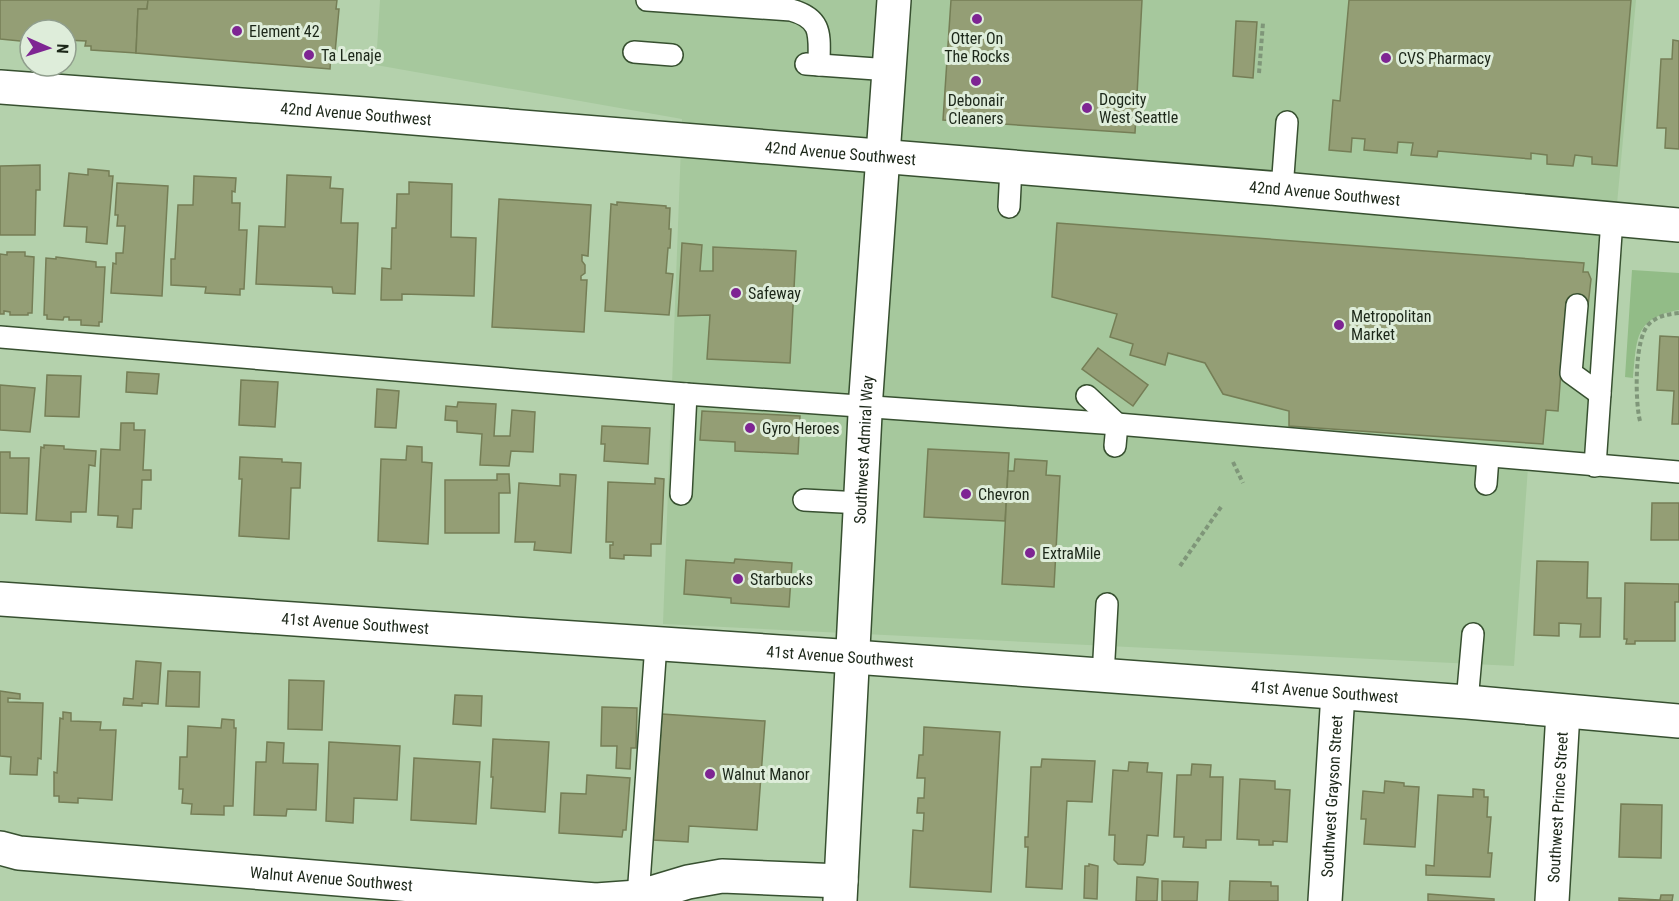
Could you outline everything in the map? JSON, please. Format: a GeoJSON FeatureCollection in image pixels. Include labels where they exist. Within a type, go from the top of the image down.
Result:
{"type":"FeatureCollection","features":[{"type":"Feature","properties":{"kind":"street","name":"Southwest Admiral Way"},"geometry":{"type":"LineString","coordinates":[[840,891],[866,406],[894,0]]}},
{"type":"Feature","properties":{"kind":"street","name":"42nd Avenue Southwest"},"geometry":{"type":"LineString","coordinates":[[0,87],[388,116],[1282,189],[1679,225]]}},
{"type":"Feature","properties":{"kind":"street","name":"41st Avenue Southwest"},"geometry":{"type":"LineString","coordinates":[[0,599],[854,657],[1467,702],[1679,721]]}},
{"type":"Feature","properties":{"kind":"street","name":"Southwest Grayson Street"},"geometry":{"type":"LineString","coordinates":[[1325,901],[1338,693]]}},
{"type":"Feature","properties":{"kind":"street","name":"Southwest Prince Street"},"geometry":{"type":"LineString","coordinates":[[1552,901],[1563,712]]}},
{"type":"Feature","properties":{"kind":"street","name":"Walnut Avenue Southwest"},"geometry":{"type":"LineString","coordinates":[[0,848],[31,854],[596,900],[638,897],[687,882],[722,876],[840,891]]}},
{"type":"Feature","properties":{"kind":"lane"},"geometry":{"type":"LineString","coordinates":[[647,0],[791,10],[802,13],[816,25],[819,34],[812,65],[890,70]]}},
{"type":"Feature","properties":{"kind":"lane"},"geometry":{"type":"LineString","coordinates":[[634,52],[672,55]]}},
{"type":"Feature","properties":{"kind":"lane"},"geometry":{"type":"LineString","coordinates":[[1282,189],[1287,122]]}},
{"type":"Feature","properties":{"kind":"lane"},"geometry":{"type":"LineString","coordinates":[[1009,207],[1011,167]]}},
{"type":"Feature","properties":{"kind":"lane"},"geometry":{"type":"LineString","coordinates":[[1595,466],[1612,219]]}},
{"type":"Feature","properties":{"kind":"lane"},"geometry":{"type":"LineString","coordinates":[[1576,305],[1571,374],[1600,394]]}},
{"type":"Feature","properties":{"kind":"lane"},"geometry":{"type":"LineString","coordinates":[[0,337],[686,394],[1117,424],[1679,472]]}},
{"type":"Feature","properties":{"kind":"lane"},"geometry":{"type":"LineString","coordinates":[[681,494],[686,394]]}},
{"type":"Feature","properties":{"kind":"lane"},"geometry":{"type":"LineString","coordinates":[[1087,396],[1117,424]]}},
{"type":"Feature","properties":{"kind":"lane"},"geometry":{"type":"LineString","coordinates":[[1115,446],[1117,424]]}},
{"type":"Feature","properties":{"kind":"lane"},"geometry":{"type":"LineString","coordinates":[[1486,484],[1488,457]]}},
{"type":"Feature","properties":{"kind":"lane"},"geometry":{"type":"LineString","coordinates":[[804,500],[861,502]]}},
{"type":"Feature","properties":{"kind":"lane"},"geometry":{"type":"LineString","coordinates":[[1102,676],[1107,604]]}},
{"type":"Feature","properties":{"kind":"lane"},"geometry":{"type":"LineString","coordinates":[[1467,702],[1473,634]]}},
{"type":"Feature","properties":{"kind":"lane"},"geometry":{"type":"LineString","coordinates":[[638,897],[656,644]]}},
{"type":"Feature","properties":{"kind":"path"},"geometry":{"type":"LineString","coordinates":[[1259,73],[1263,48],[1263,23]]}},
{"type":"Feature","properties":{"kind":"path"},"geometry":{"type":"LineString","coordinates":[[1640,421],[1637,410],[1639,345],[1642,334],[1647,325],[1655,319],[1679,312]]}},
{"type":"Feature","properties":{"kind":"path"},"geometry":{"type":"LineString","coordinates":[[1180,566],[1221,507]]}},
{"type":"Feature","properties":{"kind":"shaded area"},"geometry":{"type":"Polygon","coordinates":[[[380,0],[1636,0],[1592,472],[1528,467],[1514,666],[663,624],[682,119],[376,65],[380,0]]]}},
{"type":"Feature","properties":{"kind":"shaded area"},"geometry":{"type":"Polygon","coordinates":[[[1632,270],[1679,273],[1679,310],[1653,319],[1641,332],[1637,341],[1633,378],[1625,377],[1632,270]]]}},
{"type":"Feature","properties":{"kind":"building"},"geometry":{"type":"Polygon","coordinates":[[[0,0],[148,0],[147,9],[138,9],[136,53],[91,50],[91,46],[85,46],[86,41],[78,41],[78,18],[18,18],[18,41],[0,39],[0,0]]]}},
{"type":"Feature","properties":{"kind":"building","name":"Element 42"},"geometry":{"type":"Polygon","coordinates":[[[148,0],[337,0],[336,9],[339,9],[335,53],[331,53],[330,69],[136,53],[138,9],[147,9],[148,0]]]}},
{"type":"Feature","properties":{"kind":"building"},"geometry":{"type":"Polygon","coordinates":[[[951,0],[1142,0],[1135,133],[943,120],[951,0]]]}},
{"type":"Feature","properties":{"kind":"building"},"geometry":{"type":"Polygon","coordinates":[[[1349,0],[1631,0],[1617,166],[1592,164],[1592,157],[1575,155],[1573,166],[1547,164],[1547,155],[1531,153],[1531,159],[1438,151],[1437,157],[1411,155],[1413,143],[1398,142],[1397,153],[1364,150],[1365,139],[1352,138],[1351,152],[1329,150],[1333,100],[1340,101],[1349,0]]]}},
{"type":"Feature","properties":{"kind":"building"},"geometry":{"type":"Polygon","coordinates":[[[1236,21],[1257,22],[1253,78],[1233,76],[1236,21]]]}},
{"type":"Feature","properties":{"kind":"building"},"geometry":{"type":"Polygon","coordinates":[[[1673,40],[1679,41],[1679,149],[1665,148],[1666,128],[1657,128],[1661,59],[1672,59],[1673,40]]]}},
{"type":"Feature","properties":{"kind":"building"},"geometry":{"type":"Polygon","coordinates":[[[40,165],[40,190],[36,190],[35,235],[0,235],[0,166],[40,165]]]}},
{"type":"Feature","properties":{"kind":"building"},"geometry":{"type":"Polygon","coordinates":[[[88,169],[109,171],[109,176],[113,176],[107,244],[86,242],[87,227],[64,226],[69,173],[88,175],[88,169]]]}},
{"type":"Feature","properties":{"kind":"building"},"geometry":{"type":"Polygon","coordinates":[[[287,175],[331,177],[330,188],[343,189],[341,223],[358,223],[355,294],[333,293],[332,287],[256,284],[259,226],[285,227],[287,175]]]}},
{"type":"Feature","properties":{"kind":"building"},"geometry":{"type":"Polygon","coordinates":[[[194,176],[236,178],[235,192],[232,191],[232,203],[240,203],[239,230],[247,230],[244,289],[240,289],[240,295],[205,293],[206,287],[171,285],[171,259],[175,259],[178,205],[193,205],[194,176]]]}},
{"type":"Feature","properties":{"kind":"building"},"geometry":{"type":"Polygon","coordinates":[[[409,182],[452,184],[451,237],[476,238],[474,296],[402,294],[402,300],[381,300],[382,268],[391,269],[392,228],[396,228],[397,194],[409,194],[409,182]]]}},
{"type":"Feature","properties":{"kind":"building"},"geometry":{"type":"Polygon","coordinates":[[[117,183],[168,186],[162,296],[111,293],[113,263],[116,264],[116,253],[123,253],[125,226],[117,226],[118,215],[115,215],[117,183]]]}},
{"type":"Feature","properties":{"kind":"building"},"geometry":{"type":"Polygon","coordinates":[[[499,199],[591,205],[588,256],[582,255],[585,273],[581,276],[581,280],[587,280],[584,332],[492,327],[499,199]]]}},
{"type":"Feature","properties":{"kind":"building"},"geometry":{"type":"Polygon","coordinates":[[[617,202],[670,208],[670,248],[668,248],[666,273],[673,274],[669,315],[605,311],[611,204],[617,205],[617,202]]]}},
{"type":"Feature","properties":{"kind":"building","name":"Metropolitan Market"},"geometry":{"type":"Polygon","coordinates":[[[1057,223],[1584,263],[1583,272],[1588,272],[1591,279],[1588,306],[1566,304],[1558,411],[1546,410],[1543,444],[1289,426],[1289,411],[1223,394],[1205,363],[1168,353],[1165,365],[1130,355],[1133,344],[1110,337],[1117,314],[1052,297],[1057,223]]]}},
{"type":"Feature","properties":{"kind":"building","name":"Safeway"},"geometry":{"type":"Polygon","coordinates":[[[682,243],[702,245],[700,271],[713,271],[713,247],[796,251],[790,363],[707,359],[710,315],[678,316],[682,243]]]}},
{"type":"Feature","properties":{"kind":"building"},"geometry":{"type":"Polygon","coordinates":[[[7,252],[25,252],[25,256],[34,257],[32,313],[28,315],[10,315],[10,312],[4,311],[4,314],[0,314],[0,254],[7,255],[7,252]]]}},
{"type":"Feature","properties":{"kind":"building"},"geometry":{"type":"Polygon","coordinates":[[[56,257],[96,262],[96,267],[105,267],[102,322],[99,322],[99,326],[81,325],[81,320],[69,320],[69,317],[64,317],[63,320],[47,319],[47,315],[44,315],[46,258],[56,259],[56,257]]]}},
{"type":"Feature","properties":{"kind":"building"},"geometry":{"type":"Polygon","coordinates":[[[1660,336],[1679,337],[1679,424],[1672,424],[1674,391],[1657,390],[1660,336]]]}},
{"type":"Feature","properties":{"kind":"building"},"geometry":{"type":"Polygon","coordinates":[[[1098,348],[1148,385],[1133,406],[1082,369],[1098,348]]]}},
{"type":"Feature","properties":{"kind":"building"},"geometry":{"type":"Polygon","coordinates":[[[127,372],[159,374],[157,394],[126,392],[127,372]]]}},
{"type":"Feature","properties":{"kind":"building"},"geometry":{"type":"Polygon","coordinates":[[[47,375],[81,376],[79,417],[45,416],[47,375]]]}},
{"type":"Feature","properties":{"kind":"building"},"geometry":{"type":"Polygon","coordinates":[[[241,380],[278,382],[275,427],[239,425],[241,380]]]}},
{"type":"Feature","properties":{"kind":"building"},"geometry":{"type":"Polygon","coordinates":[[[0,385],[35,388],[30,432],[0,430],[0,385]]]}},
{"type":"Feature","properties":{"kind":"building"},"geometry":{"type":"Polygon","coordinates":[[[377,389],[399,391],[396,428],[375,427],[377,389]]]}},
{"type":"Feature","properties":{"kind":"building"},"geometry":{"type":"Polygon","coordinates":[[[458,402],[496,404],[494,436],[510,436],[512,410],[535,412],[533,452],[511,451],[509,466],[480,465],[482,434],[457,432],[457,421],[445,420],[446,406],[457,407],[458,402]]]}},
{"type":"Feature","properties":{"kind":"building","name":"Gyro Heroes"},"geometry":{"type":"Polygon","coordinates":[[[702,411],[800,416],[798,454],[735,451],[735,442],[700,440],[702,411]]]}},
{"type":"Feature","properties":{"kind":"building"},"geometry":{"type":"Polygon","coordinates":[[[121,423],[134,423],[134,430],[145,430],[143,470],[151,470],[151,480],[142,480],[141,509],[133,509],[132,528],[117,527],[118,516],[98,515],[101,449],[120,450],[121,423]]]}},
{"type":"Feature","properties":{"kind":"building"},"geometry":{"type":"Polygon","coordinates":[[[602,426],[650,428],[648,464],[604,461],[605,444],[601,444],[602,426]]]}},
{"type":"Feature","properties":{"kind":"building"},"geometry":{"type":"Polygon","coordinates":[[[44,445],[96,451],[95,466],[89,465],[86,512],[71,512],[71,522],[36,520],[41,447],[44,448],[44,445]]]}},
{"type":"Feature","properties":{"kind":"building"},"geometry":{"type":"Polygon","coordinates":[[[407,446],[422,447],[422,462],[432,463],[428,544],[378,541],[381,459],[406,460],[407,446]]]}},
{"type":"Feature","properties":{"kind":"building","name":"Chevron"},"geometry":{"type":"Polygon","coordinates":[[[928,449],[1009,453],[1005,521],[924,517],[928,449]]]}},
{"type":"Feature","properties":{"kind":"building"},"geometry":{"type":"Polygon","coordinates":[[[0,452],[10,452],[10,458],[29,458],[27,514],[0,513],[0,452]]]}},
{"type":"Feature","properties":{"kind":"building"},"geometry":{"type":"Polygon","coordinates":[[[240,457],[282,459],[282,462],[301,463],[300,488],[291,488],[289,539],[239,536],[242,479],[239,479],[240,457]]]}},
{"type":"Feature","properties":{"kind":"building","name":"ExtraMile"},"geometry":{"type":"Polygon","coordinates":[[[1015,459],[1047,461],[1046,475],[1060,476],[1054,587],[1002,584],[1008,471],[1014,471],[1015,459]]]}},
{"type":"Feature","properties":{"kind":"building"},"geometry":{"type":"Polygon","coordinates":[[[497,474],[509,474],[510,493],[499,493],[499,533],[445,533],[445,480],[497,480],[497,474]]]}},
{"type":"Feature","properties":{"kind":"building"},"geometry":{"type":"Polygon","coordinates":[[[560,474],[576,475],[571,553],[534,550],[535,542],[515,542],[519,483],[560,486],[560,474]]]}},
{"type":"Feature","properties":{"kind":"building"},"geometry":{"type":"Polygon","coordinates":[[[655,478],[664,479],[661,544],[651,544],[651,556],[624,555],[624,559],[610,558],[610,545],[613,545],[613,542],[606,542],[608,482],[655,484],[655,478]]]}},
{"type":"Feature","properties":{"kind":"building"},"geometry":{"type":"Polygon","coordinates":[[[1652,503],[1679,503],[1679,540],[1651,540],[1652,503]]]}},
{"type":"Feature","properties":{"kind":"building","name":"Starbucks"},"geometry":{"type":"Polygon","coordinates":[[[735,559],[792,563],[789,607],[731,603],[731,598],[684,594],[686,560],[734,563],[735,559]]]}},
{"type":"Feature","properties":{"kind":"building"},"geometry":{"type":"Polygon","coordinates":[[[1537,561],[1588,562],[1587,598],[1601,598],[1600,637],[1580,637],[1581,624],[1559,623],[1559,636],[1534,635],[1537,561]]]}},
{"type":"Feature","properties":{"kind":"building"},"geometry":{"type":"Polygon","coordinates":[[[1625,583],[1679,584],[1679,602],[1675,602],[1675,641],[1635,641],[1635,644],[1626,644],[1627,639],[1624,639],[1625,583]]]}},
{"type":"Feature","properties":{"kind":"building"},"geometry":{"type":"Polygon","coordinates":[[[136,661],[161,663],[158,704],[123,705],[124,698],[133,699],[136,661]]]}},
{"type":"Feature","properties":{"kind":"building"},"geometry":{"type":"Polygon","coordinates":[[[168,671],[200,672],[199,707],[166,706],[168,671]]]}},
{"type":"Feature","properties":{"kind":"building"},"geometry":{"type":"Polygon","coordinates":[[[289,680],[324,681],[322,730],[288,729],[289,680]]]}},
{"type":"Feature","properties":{"kind":"building"},"geometry":{"type":"Polygon","coordinates":[[[0,691],[20,694],[20,699],[8,698],[8,702],[43,703],[41,759],[38,758],[37,775],[10,774],[11,757],[0,756],[0,691]]]}},
{"type":"Feature","properties":{"kind":"building"},"geometry":{"type":"Polygon","coordinates":[[[455,695],[482,696],[481,726],[453,724],[455,695]]]}},
{"type":"Feature","properties":{"kind":"building"},"geometry":{"type":"Polygon","coordinates":[[[602,707],[637,708],[636,748],[631,748],[630,769],[616,768],[617,746],[601,746],[602,707]]]}},
{"type":"Feature","properties":{"kind":"building"},"geometry":{"type":"Polygon","coordinates":[[[63,712],[71,713],[71,721],[101,722],[100,730],[116,730],[112,800],[78,798],[78,803],[59,802],[59,796],[54,796],[54,772],[57,773],[60,718],[63,719],[63,712]]]}},
{"type":"Feature","properties":{"kind":"building","name":"Walnut Manor"},"geometry":{"type":"Polygon","coordinates":[[[662,714],[765,721],[757,830],[689,826],[688,842],[653,840],[662,714]]]}},
{"type":"Feature","properties":{"kind":"building"},"geometry":{"type":"Polygon","coordinates":[[[222,719],[234,720],[234,728],[236,728],[233,806],[224,806],[224,815],[191,814],[192,804],[182,803],[183,789],[179,789],[180,757],[187,757],[188,726],[221,728],[222,719]]]}},
{"type":"Feature","properties":{"kind":"building"},"geometry":{"type":"Polygon","coordinates":[[[924,727],[1000,732],[991,892],[910,887],[913,830],[923,831],[924,813],[917,813],[918,798],[924,798],[925,778],[917,778],[919,755],[923,755],[924,727]]]}},
{"type":"Feature","properties":{"kind":"building"},"geometry":{"type":"Polygon","coordinates":[[[493,739],[549,742],[545,812],[491,808],[493,739]]]}},
{"type":"Feature","properties":{"kind":"building"},"geometry":{"type":"Polygon","coordinates":[[[267,742],[284,743],[283,763],[318,764],[316,810],[287,809],[286,816],[254,815],[256,762],[266,762],[267,742]]]}},
{"type":"Feature","properties":{"kind":"building"},"geometry":{"type":"Polygon","coordinates":[[[329,742],[400,746],[397,800],[354,798],[353,823],[326,821],[329,742]]]}},
{"type":"Feature","properties":{"kind":"building"},"geometry":{"type":"Polygon","coordinates":[[[414,758],[480,762],[476,824],[411,820],[414,758]]]}},
{"type":"Feature","properties":{"kind":"building"},"geometry":{"type":"Polygon","coordinates":[[[1042,759],[1095,761],[1092,802],[1067,801],[1062,889],[1026,887],[1028,847],[1025,847],[1025,837],[1028,837],[1031,767],[1041,767],[1042,759]]]}},
{"type":"Feature","properties":{"kind":"building"},"geometry":{"type":"Polygon","coordinates":[[[1129,762],[1148,763],[1147,772],[1162,773],[1158,836],[1147,835],[1143,865],[1118,864],[1114,860],[1115,835],[1109,835],[1113,770],[1128,771],[1129,762]]]}},
{"type":"Feature","properties":{"kind":"building"},"geometry":{"type":"Polygon","coordinates":[[[1192,764],[1211,765],[1210,777],[1223,777],[1221,840],[1206,840],[1206,848],[1183,847],[1184,837],[1174,837],[1177,775],[1191,775],[1192,764]]]}},
{"type":"Feature","properties":{"kind":"building"},"geometry":{"type":"Polygon","coordinates":[[[587,775],[630,778],[626,830],[623,830],[622,837],[559,833],[561,793],[586,794],[587,775]]]}},
{"type":"Feature","properties":{"kind":"building"},"geometry":{"type":"Polygon","coordinates":[[[1240,779],[1275,781],[1275,789],[1290,790],[1287,842],[1273,841],[1273,845],[1259,845],[1259,840],[1237,839],[1240,779]]]}},
{"type":"Feature","properties":{"kind":"building"},"geometry":{"type":"Polygon","coordinates":[[[1385,781],[1419,787],[1415,847],[1364,844],[1366,819],[1361,819],[1363,791],[1384,793],[1385,781]]]}},
{"type":"Feature","properties":{"kind":"building"},"geometry":{"type":"Polygon","coordinates":[[[1473,789],[1484,790],[1484,797],[1488,797],[1487,817],[1491,817],[1488,853],[1492,853],[1490,877],[1426,875],[1426,865],[1434,866],[1438,795],[1473,797],[1473,789]]]}},
{"type":"Feature","properties":{"kind":"building"},"geometry":{"type":"Polygon","coordinates":[[[1621,804],[1662,805],[1661,858],[1619,857],[1621,804]]]}},
{"type":"Feature","properties":{"kind":"building"},"geometry":{"type":"Polygon","coordinates":[[[1089,864],[1098,866],[1097,899],[1084,898],[1085,866],[1089,864]]]}},
{"type":"Feature","properties":{"kind":"building"},"geometry":{"type":"Polygon","coordinates":[[[1137,877],[1158,879],[1157,901],[1136,901],[1137,877]]]}},
{"type":"Feature","properties":{"kind":"building"},"geometry":{"type":"Polygon","coordinates":[[[1162,881],[1198,882],[1197,901],[1162,901],[1162,881]]]}},
{"type":"Feature","properties":{"kind":"building"},"geometry":{"type":"Polygon","coordinates":[[[1230,881],[1271,882],[1271,886],[1278,886],[1278,901],[1229,901],[1230,881]]]}},
{"type":"Feature","properties":{"kind":"building"},"geometry":{"type":"Polygon","coordinates":[[[1428,894],[1494,899],[1494,901],[1428,901],[1428,894]]]}},
{"type":"Feature","properties":{"kind":"building"},"geometry":{"type":"Polygon","coordinates":[[[1661,895],[1673,895],[1672,901],[1619,901],[1619,898],[1660,900],[1661,895]]]}},
{"type":"Feature","properties":{"kind":"place","name":"Otter On The Rocks"},"geometry":{"type":"Point","coordinates":[977,19]}},
{"type":"Feature","properties":{"kind":"place","name":"Element 42"},"geometry":{"type":"Point","coordinates":[237,31]}},
{"type":"Feature","properties":{"kind":"place","name":"Ta Lenaje"},"geometry":{"type":"Point","coordinates":[309,55]}},
{"type":"Feature","properties":{"kind":"place","name":"CVS Pharmacy"},"geometry":{"type":"Point","coordinates":[1386,58]}},
{"type":"Feature","properties":{"kind":"place","name":"Debonair Cleaners"},"geometry":{"type":"Point","coordinates":[976,81]}},
{"type":"Feature","properties":{"kind":"place","name":"Dogcity West Seattle"},"geometry":{"type":"Point","coordinates":[1087,108]}},
{"type":"Feature","properties":{"kind":"place","name":"Safeway"},"geometry":{"type":"Point","coordinates":[736,293]}},
{"type":"Feature","properties":{"kind":"place","name":"Metropolitan Market"},"geometry":{"type":"Point","coordinates":[1339,325]}},
{"type":"Feature","properties":{"kind":"place","name":"Gyro Heroes"},"geometry":{"type":"Point","coordinates":[750,428]}},
{"type":"Feature","properties":{"kind":"place","name":"Chevron"},"geometry":{"type":"Point","coordinates":[966,494]}},
{"type":"Feature","properties":{"kind":"place","name":"ExtraMile"},"geometry":{"type":"Point","coordinates":[1030,553]}},
{"type":"Feature","properties":{"kind":"place","name":"Starbucks"},"geometry":{"type":"Point","coordinates":[738,579]}},
{"type":"Feature","properties":{"kind":"place","name":"Walnut Manor"},"geometry":{"type":"Point","coordinates":[710,774]}}]}
